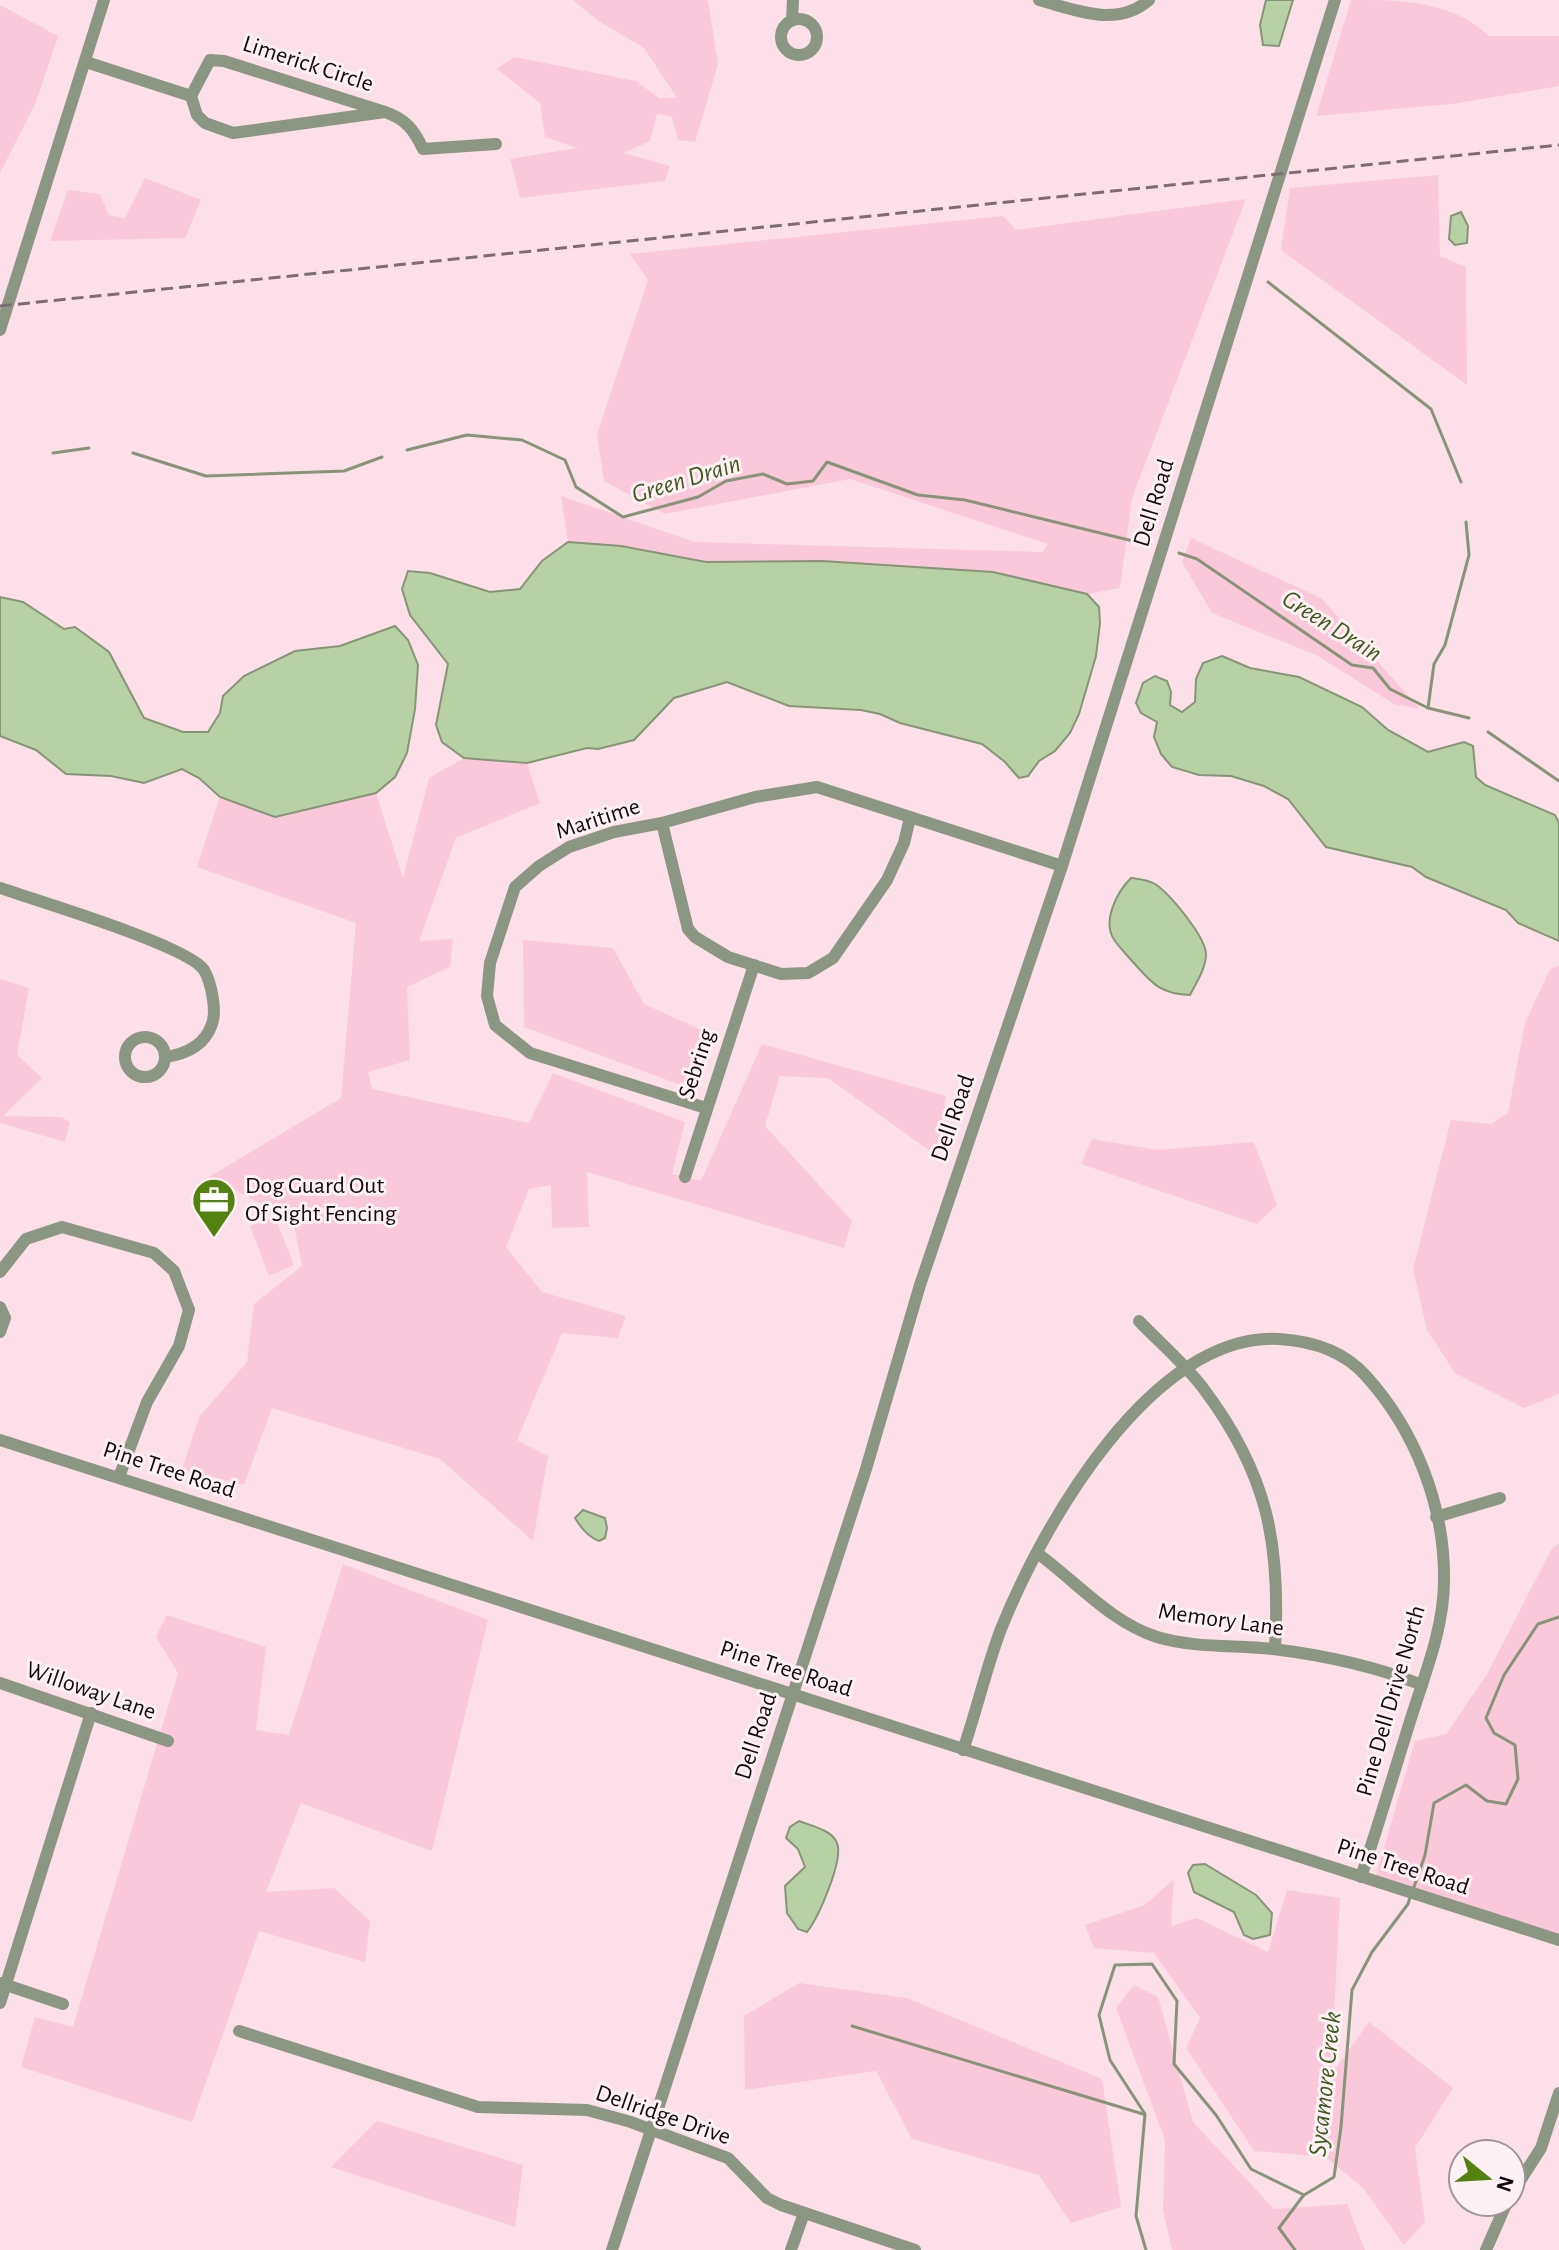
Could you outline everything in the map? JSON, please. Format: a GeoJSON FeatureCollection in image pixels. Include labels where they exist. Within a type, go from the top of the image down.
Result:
{"type":"FeatureCollection","features":[{"type":"Feature","properties":{"kind":"street"},"geometry":{"type":"LineString","coordinates":[[0,330],[104,0]]}},
{"type":"Feature","properties":{"kind":"street"},"geometry":{"type":"LineString","coordinates":[[792,20],[793,0]]}},
{"type":"Feature","properties":{"kind":"street"},"geometry":{"type":"LineString","coordinates":[[1039,0],[1102,17],[1123,14],[1149,0]]}},
{"type":"Feature","properties":{"kind":"street","name":"Dell Road"},"geometry":{"type":"LineString","coordinates":[[612,2250],[866,1469],[920,1285],[1062,866],[1335,0]]}},
{"type":"Feature","properties":{"kind":"street","name":"Limerick Circle"},"geometry":{"type":"LineString","coordinates":[[385,112],[233,133],[205,123],[195,110],[191,96],[206,65],[210,60],[217,60],[385,112],[413,127],[423,149],[496,144]]}},
{"type":"Feature","properties":{"kind":"street"},"geometry":{"type":"LineString","coordinates":[[86,62],[191,96]]}},
{"type":"Feature","properties":{"kind":"street","name":"Maritime"},"geometry":{"type":"LineString","coordinates":[[706,1108],[530,1053],[495,1025],[487,996],[490,963],[515,887],[539,866],[569,847],[614,832],[662,823],[755,797],[817,787],[1062,866]]}},
{"type":"Feature","properties":{"kind":"street"},"geometry":{"type":"LineString","coordinates":[[662,823],[688,929],[714,949],[781,974],[808,973],[833,958],[887,880],[904,843],[910,818]]}},
{"type":"Feature","properties":{"kind":"street"},"geometry":{"type":"LineString","coordinates":[[0,888],[170,947],[203,969],[212,996],[213,1021],[202,1043],[179,1055],[165,1057]]}},
{"type":"Feature","properties":{"kind":"street","name":"Sebring"},"geometry":{"type":"LineString","coordinates":[[685,1177],[754,965]]}},
{"type":"Feature","properties":{"kind":"street"},"geometry":{"type":"LineString","coordinates":[[0,1272],[26,1239],[62,1227],[154,1253],[174,1271],[189,1310],[179,1346],[147,1402],[119,1477]]}},
{"type":"Feature","properties":{"kind":"street"},"geometry":{"type":"LineString","coordinates":[[0,1307],[5,1318],[0,1332]]}},
{"type":"Feature","properties":{"kind":"street"},"geometry":{"type":"LineString","coordinates":[[1139,1321],[1202,1387],[1246,1457],[1268,1512],[1274,1543],[1275,1649]]}},
{"type":"Feature","properties":{"kind":"street","name":"Pine Dell Drive North"},"geometry":{"type":"LineString","coordinates":[[1184,1367],[1243,1341],[1264,1338],[1314,1343],[1359,1368],[1385,1397],[1416,1450],[1436,1517],[1443,1564],[1442,1606],[1435,1643],[1361,1877]]}},
{"type":"Feature","properties":{"kind":"street"},"geometry":{"type":"LineString","coordinates":[[963,1750],[1002,1627],[1037,1553],[1080,1481],[1111,1441],[1153,1394],[1184,1367]]}},
{"type":"Feature","properties":{"kind":"street","name":"Pine Tree Road"},"geometry":{"type":"LineString","coordinates":[[0,1440],[1559,1940]]}},
{"type":"Feature","properties":{"kind":"street"},"geometry":{"type":"LineString","coordinates":[[1436,1517],[1500,1498]]}},
{"type":"Feature","properties":{"kind":"street","name":"Memory Lane"},"geometry":{"type":"LineString","coordinates":[[1037,1553],[1122,1621],[1158,1637],[1275,1649],[1364,1667],[1422,1685]]}},
{"type":"Feature","properties":{"kind":"street","name":"Willoway Lane"},"geometry":{"type":"LineString","coordinates":[[0,1683],[168,1741]]}},
{"type":"Feature","properties":{"kind":"street"},"geometry":{"type":"LineString","coordinates":[[0,2003],[3,1984],[91,1713]]}},
{"type":"Feature","properties":{"kind":"street"},"geometry":{"type":"LineString","coordinates":[[3,1984],[63,2004]]}},
{"type":"Feature","properties":{"kind":"street","name":"Dellridge Drive"},"geometry":{"type":"LineString","coordinates":[[239,2031],[478,2107],[587,2110],[652,2129],[728,2158],[767,2198],[915,2250]]}},
{"type":"Feature","properties":{"kind":"street"},"geometry":{"type":"LineString","coordinates":[[1527,2172],[1555,2116],[1559,2093]]}},
{"type":"Feature","properties":{"kind":"street"},"geometry":{"type":"LineString","coordinates":[[791,2250],[804,2213]]}},
{"type":"Feature","properties":{"kind":"street"},"geometry":{"type":"LineString","coordinates":[[1486,2250],[1500,2218]]}},
{"type":"Feature","properties":{"kind":"shaded area"},"geometry":{"type":"Polygon","coordinates":[[[573,0],[708,0],[718,64],[695,142],[678,140],[672,117],[657,114],[650,141],[624,153],[670,166],[665,181],[520,198],[510,159],[577,148],[545,137],[540,103],[497,69],[514,57],[636,81],[659,98],[677,98],[644,48],[597,20],[573,0]]]}},
{"type":"Feature","properties":{"kind":"shaded area"},"geometry":{"type":"Polygon","coordinates":[[[1266,0],[1293,0],[1279,46],[1263,45],[1260,25],[1266,0]]]}},
{"type":"Feature","properties":{"kind":"shaded area"},"geometry":{"type":"Polygon","coordinates":[[[1351,0],[1424,4],[1458,15],[1489,36],[1559,36],[1559,86],[1452,104],[1316,116],[1351,0]]]}},
{"type":"Feature","properties":{"kind":"shaded area"},"geometry":{"type":"Polygon","coordinates":[[[0,5],[58,36],[36,102],[0,173],[0,5]]]}},
{"type":"Feature","properties":{"kind":"shaded area"},"geometry":{"type":"Polygon","coordinates":[[[1438,175],[1440,256],[1466,267],[1467,385],[1281,250],[1290,188],[1438,175]]]}},
{"type":"Feature","properties":{"kind":"shaded area"},"geometry":{"type":"Polygon","coordinates":[[[145,178],[201,200],[185,238],[50,241],[68,190],[100,194],[109,215],[125,218],[145,178]]]}},
{"type":"Feature","properties":{"kind":"shaded area"},"geometry":{"type":"Polygon","coordinates":[[[1246,199],[1132,498],[1120,588],[1087,594],[993,572],[822,561],[706,562],[621,546],[568,542],[561,496],[695,542],[1043,552],[1048,544],[850,479],[665,514],[604,481],[597,435],[648,280],[630,254],[1003,216],[1016,230],[1246,199]]]}},
{"type":"Feature","properties":{"kind":"shaded area"},"geometry":{"type":"Polygon","coordinates":[[[1461,212],[1468,226],[1467,243],[1455,245],[1449,239],[1451,216],[1461,212]]]}},
{"type":"Feature","properties":{"kind":"shaded area"},"geometry":{"type":"Polygon","coordinates":[[[1191,538],[1321,598],[1420,709],[1394,704],[1316,655],[1212,613],[1182,562],[1191,538]]]}},
{"type":"Feature","properties":{"kind":"shaded area"},"geometry":{"type":"Polygon","coordinates":[[[568,542],[621,546],[706,562],[822,561],[993,572],[1087,594],[1099,607],[1096,656],[1079,714],[1070,733],[1055,751],[1039,761],[1028,776],[1019,778],[982,744],[861,710],[789,706],[727,682],[674,698],[634,740],[527,763],[464,758],[442,742],[436,725],[448,664],[410,615],[402,589],[408,571],[430,573],[490,592],[520,589],[542,561],[568,542]]]}},
{"type":"Feature","properties":{"kind":"shaded area"},"geometry":{"type":"Polygon","coordinates":[[[0,597],[23,602],[64,629],[75,627],[109,652],[144,718],[183,732],[208,732],[220,713],[223,696],[244,676],[295,651],[340,646],[395,626],[408,640],[418,665],[415,709],[407,753],[395,777],[376,793],[275,817],[220,797],[199,778],[182,769],[144,783],[111,776],[66,774],[36,750],[0,736],[0,597]]]}},
{"type":"Feature","properties":{"kind":"shaded area"},"geometry":{"type":"Polygon","coordinates":[[[1222,656],[1250,668],[1299,677],[1362,707],[1388,730],[1428,752],[1464,742],[1473,746],[1476,777],[1485,785],[1555,815],[1559,823],[1559,941],[1518,923],[1506,910],[1426,877],[1412,867],[1326,847],[1288,799],[1264,786],[1231,776],[1199,775],[1172,767],[1161,754],[1154,737],[1157,722],[1141,713],[1136,703],[1143,683],[1155,676],[1167,681],[1171,692],[1170,705],[1182,712],[1195,702],[1196,679],[1203,663],[1222,656]]]}},
{"type":"Feature","properties":{"kind":"shaded area"},"geometry":{"type":"Polygon","coordinates":[[[464,758],[527,763],[540,803],[456,838],[419,941],[453,939],[450,967],[407,987],[410,1060],[368,1072],[372,1089],[529,1123],[553,1073],[685,1122],[672,1174],[701,1181],[762,1044],[946,1096],[937,1156],[828,1078],[780,1076],[765,1126],[852,1221],[844,1248],[587,1172],[589,1227],[552,1228],[551,1185],[529,1189],[506,1247],[542,1292],[626,1316],[618,1338],[562,1333],[517,1440],[548,1456],[533,1541],[440,1459],[272,1408],[244,1485],[182,1469],[199,1417],[247,1362],[254,1304],[302,1266],[293,1220],[209,1177],[341,1098],[356,923],[197,867],[220,797],[275,817],[376,793],[403,878],[429,778],[464,758]]]}},
{"type":"Feature","properties":{"kind":"shaded area"},"geometry":{"type":"Polygon","coordinates":[[[1131,878],[1155,884],[1161,889],[1200,937],[1206,959],[1190,995],[1156,986],[1115,941],[1110,925],[1112,908],[1131,878]]]}},
{"type":"Feature","properties":{"kind":"shaded area"},"geometry":{"type":"Polygon","coordinates":[[[523,940],[613,948],[644,1004],[708,1033],[689,1088],[524,1027],[523,940]]]}},
{"type":"Feature","properties":{"kind":"shaded area"},"geometry":{"type":"Polygon","coordinates":[[[1559,966],[1559,1394],[1524,1408],[1455,1373],[1427,1330],[1413,1269],[1451,1120],[1491,1124],[1508,1113],[1525,1023],[1550,969],[1559,966]]]}},
{"type":"Feature","properties":{"kind":"shaded area"},"geometry":{"type":"Polygon","coordinates":[[[0,979],[29,988],[17,1055],[42,1078],[3,1116],[61,1117],[70,1122],[65,1142],[0,1123],[0,979]]]}},
{"type":"Feature","properties":{"kind":"shaded area"},"geometry":{"type":"Polygon","coordinates":[[[1092,1139],[1158,1150],[1254,1142],[1277,1205],[1257,1224],[1081,1164],[1092,1139]]]}},
{"type":"Feature","properties":{"kind":"shaded area"},"geometry":{"type":"Polygon","coordinates":[[[275,1217],[294,1265],[269,1276],[250,1226],[275,1217]]]}},
{"type":"Feature","properties":{"kind":"shaded area"},"geometry":{"type":"Polygon","coordinates":[[[583,1510],[605,1518],[605,1538],[599,1541],[582,1529],[575,1518],[583,1510]]]}},
{"type":"Feature","properties":{"kind":"shaded area"},"geometry":{"type":"Polygon","coordinates":[[[1559,1543],[1559,1935],[1376,1875],[1415,1741],[1446,1734],[1486,1676],[1551,1550],[1559,1543]]]}},
{"type":"Feature","properties":{"kind":"shaded area"},"geometry":{"type":"Polygon","coordinates":[[[343,1564],[488,1620],[432,1851],[301,1803],[266,1892],[334,1888],[370,1921],[365,1962],[259,1931],[192,2122],[21,2067],[35,2017],[73,2027],[178,1673],[156,1637],[167,1615],[266,1647],[256,1730],[289,1735],[343,1564]]]}},
{"type":"Feature","properties":{"kind":"shaded area"},"geometry":{"type":"Polygon","coordinates":[[[799,1821],[831,1835],[838,1851],[829,1889],[807,1932],[798,1929],[787,1913],[785,1886],[805,1867],[798,1849],[786,1838],[790,1827],[799,1821]]]}},
{"type":"Feature","properties":{"kind":"shaded area"},"geometry":{"type":"Polygon","coordinates":[[[1205,1864],[1256,1895],[1272,1913],[1270,1935],[1253,1939],[1244,1935],[1234,1912],[1194,1892],[1188,1873],[1193,1865],[1205,1864]]]}},
{"type":"Feature","properties":{"kind":"shaded area"},"geometry":{"type":"Polygon","coordinates":[[[1174,1879],[1171,1926],[1197,1918],[1268,1952],[1287,1890],[1340,1898],[1331,2075],[1369,2022],[1453,2088],[1415,2148],[1425,2222],[1404,2245],[1364,2189],[1326,2157],[1254,2151],[1186,2048],[1200,2018],[1154,1953],[1094,1948],[1085,1925],[1145,1905],[1174,1879]]]}},
{"type":"Feature","properties":{"kind":"shaded area"},"geometry":{"type":"Polygon","coordinates":[[[799,1983],[907,1998],[1102,2079],[1121,2207],[1071,2223],[1039,2175],[912,2139],[876,2071],[745,2090],[744,2016],[799,1983]]]}},
{"type":"Feature","properties":{"kind":"shaded area"},"geometry":{"type":"Polygon","coordinates":[[[1134,1985],[1158,1997],[1193,2122],[1274,2209],[1347,2204],[1365,2250],[1172,2250],[1163,2211],[1165,2140],[1116,2008],[1134,1985]]]}},
{"type":"Feature","properties":{"kind":"shaded area"},"geometry":{"type":"Polygon","coordinates":[[[377,2121],[523,2165],[515,2227],[331,2167],[377,2121]]]}},
{"type":"Feature","properties":{"kind":"waterway"},"geometry":{"type":"LineString","coordinates":[[1268,282],[1431,409],[1461,482]]}},
{"type":"Feature","properties":{"kind":"waterway","name":"Green Drain"},"geometry":{"type":"LineString","coordinates":[[407,450],[467,435],[522,440],[565,460],[576,487],[623,517],[698,497],[726,481],[763,474],[787,484],[813,481],[827,462],[918,495],[965,500],[1133,541]]}},
{"type":"Feature","properties":{"kind":"waterway","name":"Green Drain"},"geometry":{"type":"LineString","coordinates":[[53,453],[89,448]]}},
{"type":"Feature","properties":{"kind":"waterway","name":"Green Drain"},"geometry":{"type":"LineString","coordinates":[[133,453],[206,476],[344,471],[382,457]]}},
{"type":"Feature","properties":{"kind":"waterway"},"geometry":{"type":"LineString","coordinates":[[1428,708],[1434,664],[1445,645],[1469,555],[1466,522]]}},
{"type":"Feature","properties":{"kind":"waterway","name":"Green Drain"},"geometry":{"type":"LineString","coordinates":[[1179,553],[1197,559],[1352,665],[1373,668],[1390,689],[1428,708],[1469,718]]}},
{"type":"Feature","properties":{"kind":"waterway","name":"Green Drain"},"geometry":{"type":"LineString","coordinates":[[1488,732],[1559,781]]}},
{"type":"Feature","properties":{"kind":"waterway","name":"Sycamore Creek"},"geometry":{"type":"LineString","coordinates":[[1413,1890],[1425,1855],[1434,1803],[1466,1785],[1487,1801],[1506,1804],[1518,1779],[1515,1745],[1494,1733],[1486,1718],[1504,1675],[1538,1624],[1559,1617]]}},
{"type":"Feature","properties":{"kind":"waterway","name":"Sycamore Creek"},"geometry":{"type":"LineString","coordinates":[[1146,2250],[1136,2216],[1145,2114],[1110,2060],[1099,2015],[1115,1965],[1152,1964],[1177,2001],[1174,2064],[1216,2115],[1251,2169],[1304,2195],[1334,2177],[1352,1990],[1372,1952],[1410,1897]]}},
{"type":"Feature","properties":{"kind":"waterway"},"geometry":{"type":"LineString","coordinates":[[852,2026],[1143,2114]]}},
{"type":"Feature","properties":{"kind":"waterway"},"geometry":{"type":"LineString","coordinates":[[1295,2250],[1279,2228],[1303,2196]]}},
{"type":"Feature","properties":{"kind":"railway"},"geometry":{"type":"LineString","coordinates":[[0,306],[1559,145]]}},
{"type":"Feature","properties":{"kind":"place","name":"Dog Guard Out Of Sight Fencing"},"geometry":{"type":"Point","coordinates":[214,1239]}}]}
